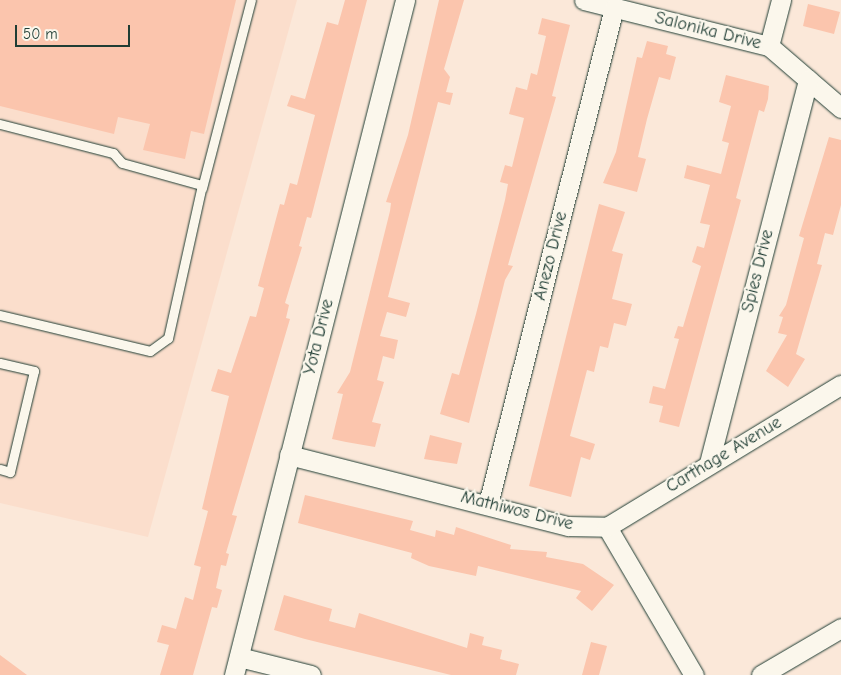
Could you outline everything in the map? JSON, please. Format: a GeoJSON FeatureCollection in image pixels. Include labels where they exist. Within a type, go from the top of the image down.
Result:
{"type":"FeatureCollection","features":[{"type":"Feature","properties":{"kind":"street","name":"Yota Drive"},"geometry":{"type":"LineString","coordinates":[[234,675],[405,0]]}},
{"type":"Feature","properties":{"kind":"street","name":"Salonika Drive"},"geometry":{"type":"LineString","coordinates":[[584,0],[769,46],[841,108]]}},
{"type":"Feature","properties":{"kind":"street"},"geometry":{"type":"LineString","coordinates":[[769,46],[781,0]]}},
{"type":"Feature","properties":{"kind":"street","name":"Anezo Drive"},"geometry":{"type":"LineString","coordinates":[[488,504],[614,8]]}},
{"type":"Feature","properties":{"kind":"street","name":"Spies Drive"},"geometry":{"type":"LineString","coordinates":[[709,463],[808,80]]}},
{"type":"Feature","properties":{"kind":"street","name":"Carthage Avenue"},"geometry":{"type":"LineString","coordinates":[[607,527],[709,463],[841,385]]}},
{"type":"Feature","properties":{"kind":"street","name":"Mathiwos Drive"},"geometry":{"type":"LineString","coordinates":[[290,455],[488,504],[568,526],[607,527]]}},
{"type":"Feature","properties":{"kind":"street"},"geometry":{"type":"LineString","coordinates":[[607,527],[694,675]]}},
{"type":"Feature","properties":{"kind":"street"},"geometry":{"type":"LineString","coordinates":[[761,675],[841,628]]}},
{"type":"Feature","properties":{"kind":"street"},"geometry":{"type":"LineString","coordinates":[[239,657],[311,675]]}},
{"type":"Feature","properties":{"kind":"lane"},"geometry":{"type":"LineString","coordinates":[[0,315],[150,351],[168,338],[202,188],[251,0]]}},
{"type":"Feature","properties":{"kind":"lane"},"geometry":{"type":"LineString","coordinates":[[0,124],[113,153],[122,163],[202,188]]}},
{"type":"Feature","properties":{"kind":"lane"},"geometry":{"type":"LineString","coordinates":[[0,363],[34,370],[10,472],[0,469]]}},
{"type":"Feature","properties":{"kind":"shaded area"},"geometry":{"type":"Polygon","coordinates":[[[0,0],[297,0],[148,537],[0,503],[0,0]]]}},
{"type":"Feature","properties":{"kind":"building"},"geometry":{"type":"Polygon","coordinates":[[[0,0],[236,0],[204,134],[191,131],[185,159],[143,150],[150,124],[118,117],[114,134],[0,106],[0,0]]]}},
{"type":"Feature","properties":{"kind":"building"},"geometry":{"type":"Polygon","coordinates":[[[345,0],[367,0],[311,218],[307,217],[299,246],[302,247],[285,303],[289,305],[286,318],[290,319],[232,515],[237,516],[226,553],[229,554],[226,566],[221,565],[216,588],[222,590],[217,608],[212,607],[193,675],[160,675],[169,645],[157,642],[162,625],[176,629],[185,597],[193,600],[201,567],[194,565],[208,511],[202,509],[229,396],[211,391],[218,369],[231,373],[250,316],[256,317],[264,288],[258,286],[280,204],[284,205],[290,183],[297,185],[315,115],[287,106],[291,95],[305,99],[327,22],[338,25],[345,0]]]}},
{"type":"Feature","properties":{"kind":"building"},"geometry":{"type":"Polygon","coordinates":[[[439,0],[464,0],[444,69],[450,77],[446,92],[453,93],[450,105],[438,102],[388,297],[410,303],[406,317],[387,312],[380,336],[398,340],[394,359],[383,356],[377,380],[384,382],[372,422],[381,424],[375,447],[332,439],[343,394],[337,393],[350,372],[390,211],[391,203],[386,202],[408,135],[439,0]]]}},
{"type":"Feature","properties":{"kind":"building"},"geometry":{"type":"Polygon","coordinates":[[[808,4],[840,12],[834,34],[803,26],[808,4]]]}},
{"type":"Feature","properties":{"kind":"building"},"geometry":{"type":"Polygon","coordinates":[[[542,18],[570,25],[552,96],[556,97],[508,265],[513,266],[505,280],[469,423],[440,414],[452,373],[459,375],[476,314],[508,184],[500,182],[505,165],[512,167],[524,118],[509,114],[516,87],[527,90],[531,73],[537,75],[546,36],[538,34],[542,18]]]}},
{"type":"Feature","properties":{"kind":"building"},"geometry":{"type":"Polygon","coordinates":[[[647,41],[668,46],[666,54],[676,57],[670,80],[659,77],[638,157],[646,159],[637,192],[603,183],[616,152],[637,57],[642,58],[647,41]]]}},
{"type":"Feature","properties":{"kind":"building"},"geometry":{"type":"Polygon","coordinates":[[[726,75],[769,86],[768,99],[764,112],[759,110],[736,198],[741,200],[679,427],[659,422],[663,406],[649,403],[653,386],[665,389],[679,339],[674,338],[678,326],[683,327],[701,266],[692,262],[697,246],[704,248],[710,225],[700,223],[710,185],[684,178],[687,165],[721,174],[729,143],[722,141],[731,106],[719,102],[726,75]]]}},
{"type":"Feature","properties":{"kind":"building"},"geometry":{"type":"Polygon","coordinates":[[[829,137],[841,140],[841,205],[833,235],[825,233],[817,264],[822,265],[796,354],[805,359],[788,387],[766,371],[787,335],[778,333],[783,317],[779,316],[786,305],[804,238],[799,236],[829,137]]]}},
{"type":"Feature","properties":{"kind":"building"},"geometry":{"type":"Polygon","coordinates":[[[599,204],[625,212],[612,251],[623,254],[612,299],[632,304],[626,326],[614,323],[608,348],[600,346],[594,372],[587,370],[570,436],[595,444],[590,460],[581,457],[571,497],[529,486],[599,204]]]}},
{"type":"Feature","properties":{"kind":"building"},"geometry":{"type":"Polygon","coordinates":[[[430,435],[462,443],[457,464],[424,459],[430,435]]]}},
{"type":"Feature","properties":{"kind":"building"},"geometry":{"type":"Polygon","coordinates":[[[305,495],[413,521],[410,530],[435,537],[436,530],[454,535],[456,527],[511,545],[510,549],[547,552],[546,557],[583,564],[614,585],[592,611],[576,598],[581,591],[478,566],[476,576],[429,566],[411,558],[412,553],[298,523],[305,495]]]}},
{"type":"Feature","properties":{"kind":"building"},"geometry":{"type":"Polygon","coordinates":[[[284,595],[332,609],[329,621],[355,628],[359,613],[467,648],[470,633],[484,637],[482,645],[502,650],[500,659],[519,664],[516,675],[451,675],[274,630],[284,595]]]}},
{"type":"Feature","properties":{"kind":"building"},"geometry":{"type":"Polygon","coordinates":[[[591,642],[607,646],[599,675],[582,675],[591,642]]]}},
{"type":"Feature","properties":{"kind":"building"},"geometry":{"type":"Polygon","coordinates":[[[0,655],[27,675],[0,675],[0,655]]]}}]}
